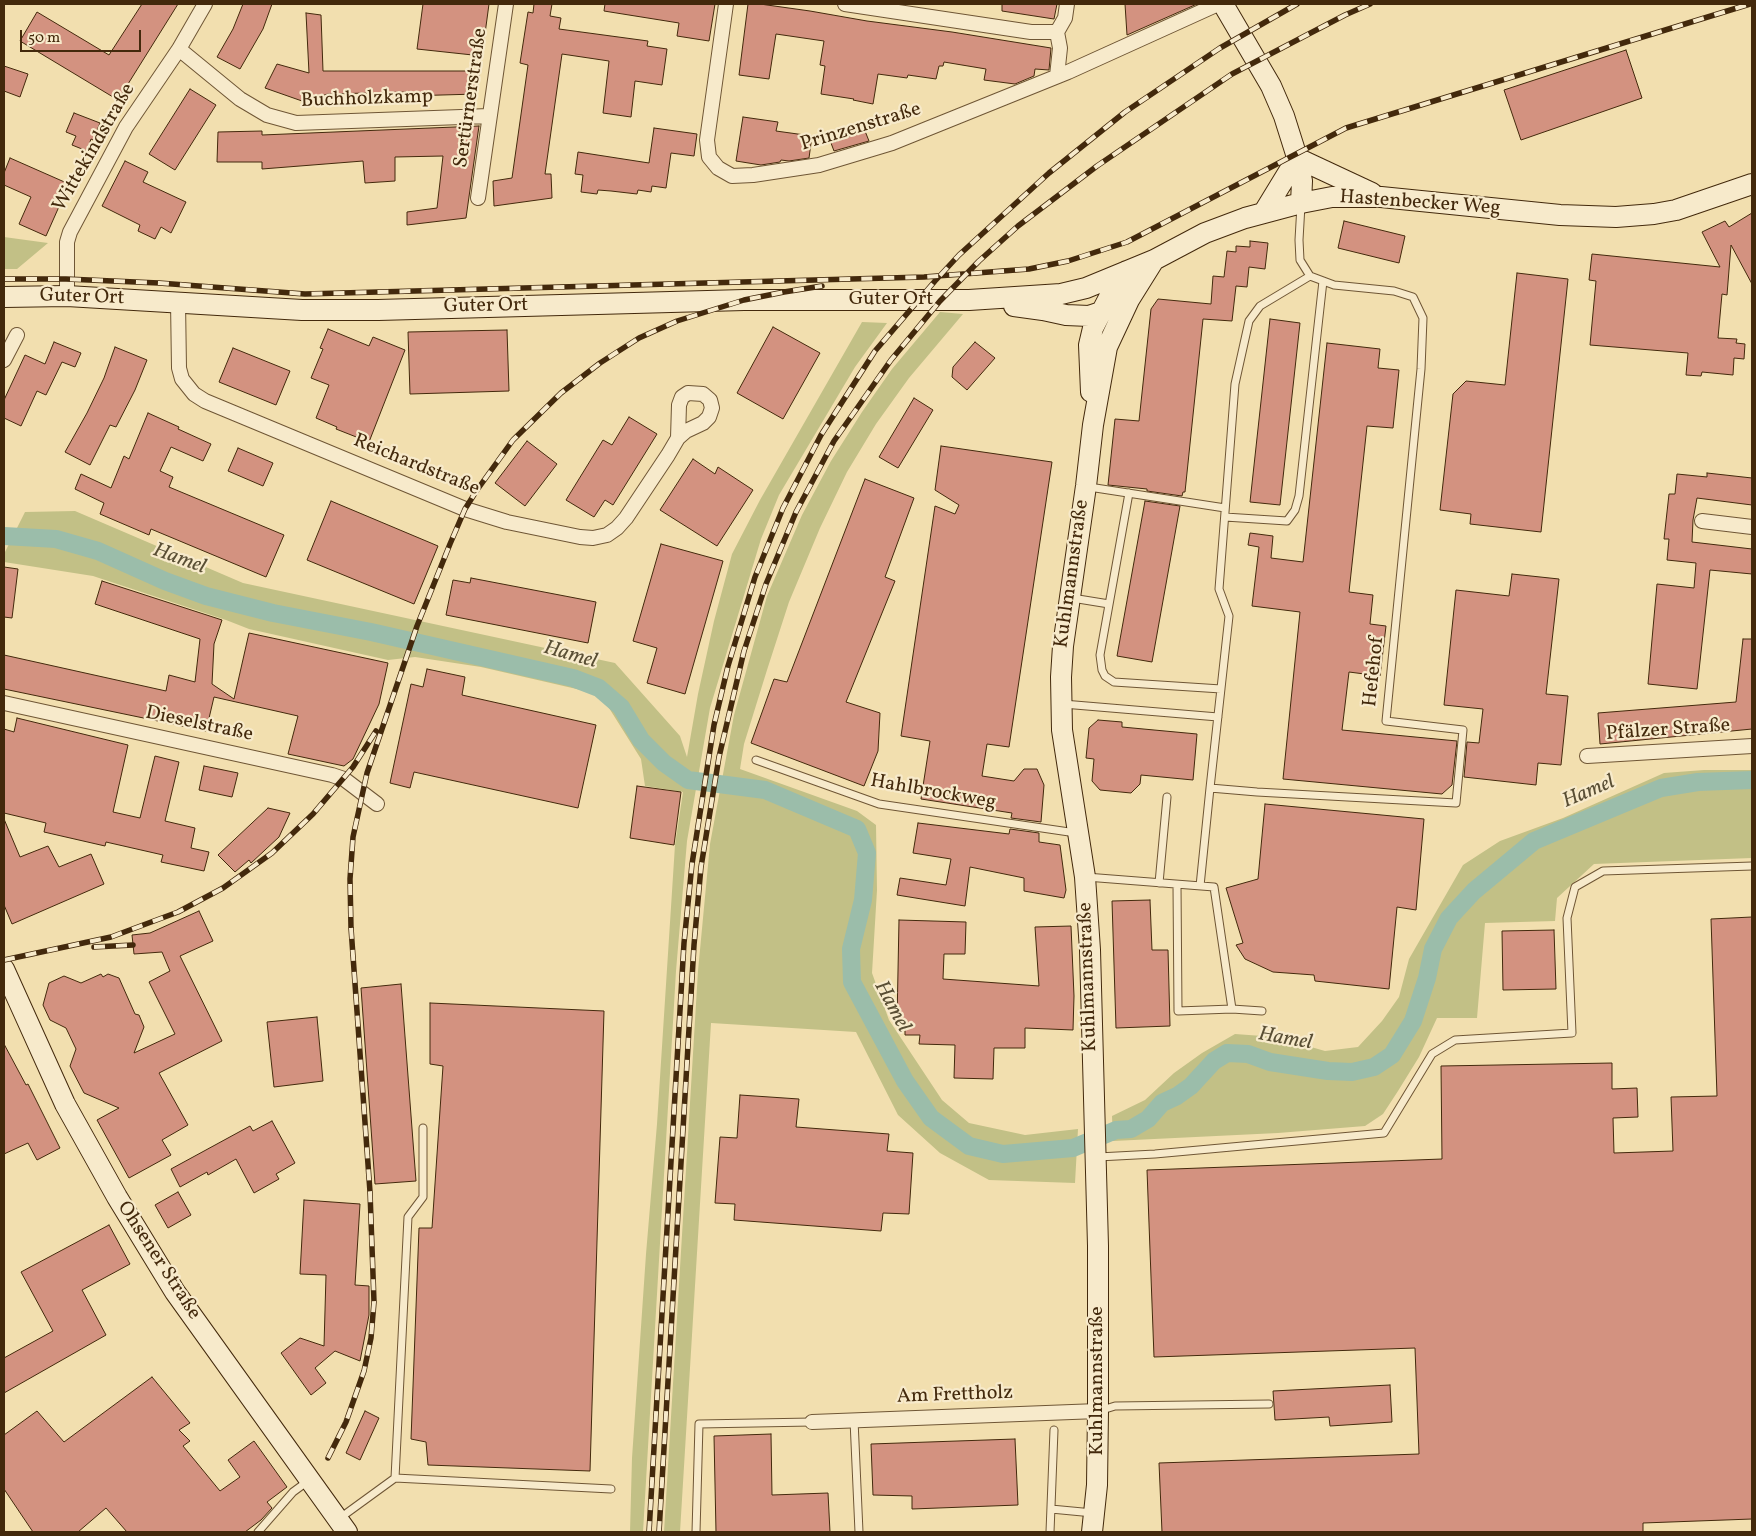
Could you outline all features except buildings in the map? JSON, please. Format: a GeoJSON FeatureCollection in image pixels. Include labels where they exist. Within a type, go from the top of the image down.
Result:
{"type":"FeatureCollection","features":[{"type":"Feature","properties":{"kind":"main road"},"geometry":{"type":"LineString","coordinates":[[969,300],[1060,294],[1086,288],[1128,269],[1154,260],[1205,233],[1264,212],[1301,203],[1302,181],[1291,134],[1271,86],[1223,4]]}},
{"type":"Feature","properties":{"kind":"main road"},"geometry":{"type":"LineString","coordinates":[[1298,158],[1381,197]]}},
{"type":"Feature","properties":{"kind":"main road"},"geometry":{"type":"LineString","coordinates":[[1264,212],[1298,158]]}},
{"type":"Feature","properties":{"kind":"main road","name":"Hastenbecker Weg"},"geometry":{"type":"LineString","coordinates":[[1301,203],[1346,196],[1381,197],[1560,215],[1616,218],[1676,210],[1752,184]]}},
{"type":"Feature","properties":{"kind":"main road","name":"Kuhlmannstraße"},"geometry":{"type":"LineString","coordinates":[[1093,1522],[1097,1485],[1098,1246],[1090,950],[1079,833],[1064,754],[1060,704],[1063,646],[1093,424],[1098,346],[1154,260]]}},
{"type":"Feature","properties":{"kind":"main road"},"geometry":{"type":"LineString","coordinates":[[1100,311],[1128,269]]}},
{"type":"Feature","properties":{"kind":"main road"},"geometry":{"type":"LineString","coordinates":[[1060,294],[1084,298],[1092,302],[1100,311],[1105,325],[1098,346],[1066,316]]}},
{"type":"Feature","properties":{"kind":"main road","name":"Guter Ort"},"geometry":{"type":"LineString","coordinates":[[4,297],[67,296],[178,302],[258,309],[321,310],[744,300],[969,300]]}},
{"type":"Feature","properties":{"kind":"main road"},"geometry":{"type":"LineString","coordinates":[[969,300],[1043,310],[1066,316],[1089,316],[1129,300]]}},
{"type":"Feature","properties":{"kind":"main road","name":"Ohsener Straße"},"geometry":{"type":"LineString","coordinates":[[4,970],[64,1104],[116,1197],[175,1292],[343,1526]]}},
{"type":"Feature","properties":{"kind":"street","name":"Wittekindstraße"},"geometry":{"type":"LineString","coordinates":[[67,296],[67,242],[70,232],[126,127],[179,49],[205,4]]}},
{"type":"Feature","properties":{"kind":"street","name":"Sertürnerstraße"},"geometry":{"type":"LineString","coordinates":[[478,198],[488,116],[506,4]]}},
{"type":"Feature","properties":{"kind":"street","name":"Prinzenstraße"},"geometry":{"type":"LineString","coordinates":[[726,4],[707,140],[709,157],[718,168],[732,176],[753,176],[819,165],[892,143],[1057,76],[1218,4]]}},
{"type":"Feature","properties":{"kind":"street"},"geometry":{"type":"LineString","coordinates":[[845,4],[1031,32],[1057,32]]}},
{"type":"Feature","properties":{"kind":"street"},"geometry":{"type":"LineString","coordinates":[[1057,76],[1060,48],[1057,32],[1065,18],[1067,4]]}},
{"type":"Feature","properties":{"kind":"street","name":"Buchholzkamp"},"geometry":{"type":"LineString","coordinates":[[179,49],[240,99],[267,115],[296,123],[488,116]]}},
{"type":"Feature","properties":{"kind":"street","name":"Reichardstraße"},"geometry":{"type":"LineString","coordinates":[[178,302],[179,368],[182,379],[194,394],[456,505],[507,522],[580,537],[593,538],[607,535],[626,518],[678,438]]}},
{"type":"Feature","properties":{"kind":"street"},"geometry":{"type":"LineString","coordinates":[[4,360],[18,335]]}},
{"type":"Feature","properties":{"kind":"street"},"geometry":{"type":"LineString","coordinates":[[1702,522],[1752,527]]}},
{"type":"Feature","properties":{"kind":"street","name":"Dieselstraße"},"geometry":{"type":"LineString","coordinates":[[4,703],[332,775],[344,779],[377,804]]}},
{"type":"Feature","properties":{"kind":"street","name":"Pfälzer Straße"},"geometry":{"type":"LineString","coordinates":[[1587,756],[1752,746]]}},
{"type":"Feature","properties":{"kind":"street","name":"Am Frettholz"},"geometry":{"type":"LineString","coordinates":[[812,1422],[1098,1411]]}},
{"type":"Feature","properties":{"kind":"lane"},"geometry":{"type":"LineString","coordinates":[[1200,886],[1230,616],[1219,589],[1235,384],[1250,321],[1260,306],[1310,276],[1300,260],[1301,203]]}},
{"type":"Feature","properties":{"kind":"lane","name":"Hefehof"},"geometry":{"type":"LineString","coordinates":[[1210,788],[1456,803],[1463,730],[1386,721],[1421,369],[1423,318],[1413,297],[1394,291],[1334,285],[1310,276]]}},
{"type":"Feature","properties":{"kind":"lane"},"geometry":{"type":"LineString","coordinates":[[1225,517],[1287,521],[1295,510],[1300,496],[1323,281]]}},
{"type":"Feature","properties":{"kind":"lane"},"geometry":{"type":"LineString","coordinates":[[1086,486],[1225,508]]}},
{"type":"Feature","properties":{"kind":"lane"},"geometry":{"type":"LineString","coordinates":[[1129,493],[1100,654],[1102,670],[1105,676],[1114,682],[1221,689]]}},
{"type":"Feature","properties":{"kind":"lane"},"geometry":{"type":"LineString","coordinates":[[1070,598],[1109,604]]}},
{"type":"Feature","properties":{"kind":"lane"},"geometry":{"type":"LineString","coordinates":[[1060,704],[1218,717]]}},
{"type":"Feature","properties":{"kind":"lane","name":"Hahlbrockweg"},"geometry":{"type":"LineString","coordinates":[[756,760],[880,804],[1079,833]]}},
{"type":"Feature","properties":{"kind":"lane"},"geometry":{"type":"LineString","coordinates":[[1159,883],[1167,797]]}},
{"type":"Feature","properties":{"kind":"lane"},"geometry":{"type":"LineString","coordinates":[[1095,1153],[1155,1154],[1384,1133],[1432,1054],[1455,1040],[1572,1033],[1567,918],[1575,887],[1603,871],[1752,866]]}},
{"type":"Feature","properties":{"kind":"lane"},"geometry":{"type":"LineString","coordinates":[[1084,877],[1214,887],[1232,1009]]}},
{"type":"Feature","properties":{"kind":"lane"},"geometry":{"type":"LineString","coordinates":[[1177,885],[1178,1011],[1232,1009],[1262,1011]]}},
{"type":"Feature","properties":{"kind":"lane"},"geometry":{"type":"LineString","coordinates":[[343,1526],[395,1478],[408,1217],[422,1197],[422,1128]]}},
{"type":"Feature","properties":{"kind":"lane"},"geometry":{"type":"LineString","coordinates":[[1098,1411],[1115,1406],[1269,1404]]}},
{"type":"Feature","properties":{"kind":"lane"},"geometry":{"type":"LineString","coordinates":[[854,1420],[859,1532]]}},
{"type":"Feature","properties":{"kind":"lane"},"geometry":{"type":"LineString","coordinates":[[696,1532],[699,1424],[812,1422]]}},
{"type":"Feature","properties":{"kind":"lane"},"geometry":{"type":"LineString","coordinates":[[1050,1532],[1054,1430]]}},
{"type":"Feature","properties":{"kind":"lane"},"geometry":{"type":"LineString","coordinates":[[395,1478],[611,1489]]}},
{"type":"Feature","properties":{"kind":"lane"},"geometry":{"type":"LineString","coordinates":[[258,1532],[293,1492],[310,1479]]}},
{"type":"Feature","properties":{"kind":"lane"},"geometry":{"type":"LineString","coordinates":[[1051,1509],[1093,1522]]}},
{"type":"Feature","properties":{"kind":"shaded area"},"geometry":{"type":"Polygon","coordinates":[[[4,237],[48,243],[17,269],[4,269],[4,237]]]}},
{"type":"Feature","properties":{"kind":"shaded area"},"geometry":{"type":"Polygon","coordinates":[[[940,312],[963,314],[909,378],[876,424],[847,472],[820,528],[789,602],[744,744],[740,769],[857,811],[876,825],[877,890],[872,973],[889,1020],[942,1100],[969,1123],[1025,1135],[1078,1129],[1075,1183],[989,1180],[940,1153],[898,1115],[856,1032],[711,1023],[680,1532],[664,1532],[698,971],[710,844],[734,715],[767,596],[802,515],[831,461],[862,412],[892,369],[940,312]]]}},
{"type":"Feature","properties":{"kind":"shaded area"},"geometry":{"type":"Polygon","coordinates":[[[862,322],[887,323],[855,367],[779,495],[761,539],[710,708],[687,841],[676,971],[643,1532],[630,1532],[632,1458],[657,1124],[675,845],[683,792],[645,786],[641,759],[604,700],[594,693],[481,667],[415,657],[388,660],[249,629],[93,576],[4,562],[4,554],[25,512],[75,511],[243,583],[615,663],[680,736],[687,757],[714,621],[732,554],[760,500],[862,322]]]}},
{"type":"Feature","properties":{"kind":"shaded area"},"geometry":{"type":"Polygon","coordinates":[[[1704,770],[1752,770],[1752,858],[1594,864],[1557,898],[1555,921],[1485,923],[1477,1018],[1437,1018],[1419,1057],[1383,1114],[1365,1126],[1278,1133],[1113,1141],[1112,1116],[1145,1100],[1174,1073],[1202,1053],[1235,1034],[1276,1037],[1325,1051],[1358,1047],[1382,1021],[1399,997],[1409,959],[1463,865],[1500,841],[1563,818],[1664,773],[1704,770]]]}},
{"type":"Feature","properties":{"kind":"waterway","name":"Hamel"},"geometry":{"type":"LineString","coordinates":[[4,536],[56,539],[98,551],[165,581],[206,596],[273,613],[371,632],[573,678],[599,688],[621,707],[641,740],[664,763],[688,780],[765,790],[857,829],[867,853],[863,900],[851,949],[852,982],[905,1081],[931,1118],[969,1146],[1003,1154],[1073,1148],[1116,1130],[1131,1129],[1148,1119],[1162,1103],[1177,1096],[1191,1086],[1214,1061],[1227,1053],[1248,1054],[1270,1062],[1328,1071],[1352,1072],[1374,1067],[1392,1055],[1413,1021],[1427,978],[1433,949],[1449,918],[1474,891],[1534,841],[1661,788],[1698,782],[1752,780]]}},
{"type":"Feature","properties":{"kind":"railway"},"geometry":{"type":"LineString","coordinates":[[649,1532],[684,943],[692,864],[714,725],[728,666],[755,577],[783,508],[821,435],[875,351],[959,255],[1049,173],[1125,112],[1220,48],[1297,4]]}},
{"type":"Feature","properties":{"kind":"railway"},"geometry":{"type":"LineString","coordinates":[[659,1532],[694,945],[701,867],[719,757],[744,651],[766,584],[796,512],[834,441],[891,360],[940,301],[979,261],[1018,226],[1097,166],[1232,74],[1370,4]]}},
{"type":"Feature","properties":{"kind":"railway"},"geometry":{"type":"LineString","coordinates":[[4,279],[66,279],[159,283],[305,294],[924,277],[1029,269],[1068,261],[1127,242],[1346,128],[1750,4]]}},
{"type":"Feature","properties":{"kind":"railway"},"geometry":{"type":"LineString","coordinates":[[328,1458],[346,1422],[364,1371],[371,1338],[374,1302],[370,1192],[351,928],[350,879],[353,837],[367,773],[417,626],[450,544],[465,509],[513,440],[561,393],[600,363],[639,338],[677,321],[744,300],[822,286]]}},
{"type":"Feature","properties":{"kind":"railway"},"geometry":{"type":"LineString","coordinates":[[4,960],[111,937],[178,912],[223,888],[272,853],[313,814],[353,767],[376,731]]}},
{"type":"Feature","properties":{"kind":"railway"},"geometry":{"type":"LineString","coordinates":[[94,947],[133,945]]}}]}
